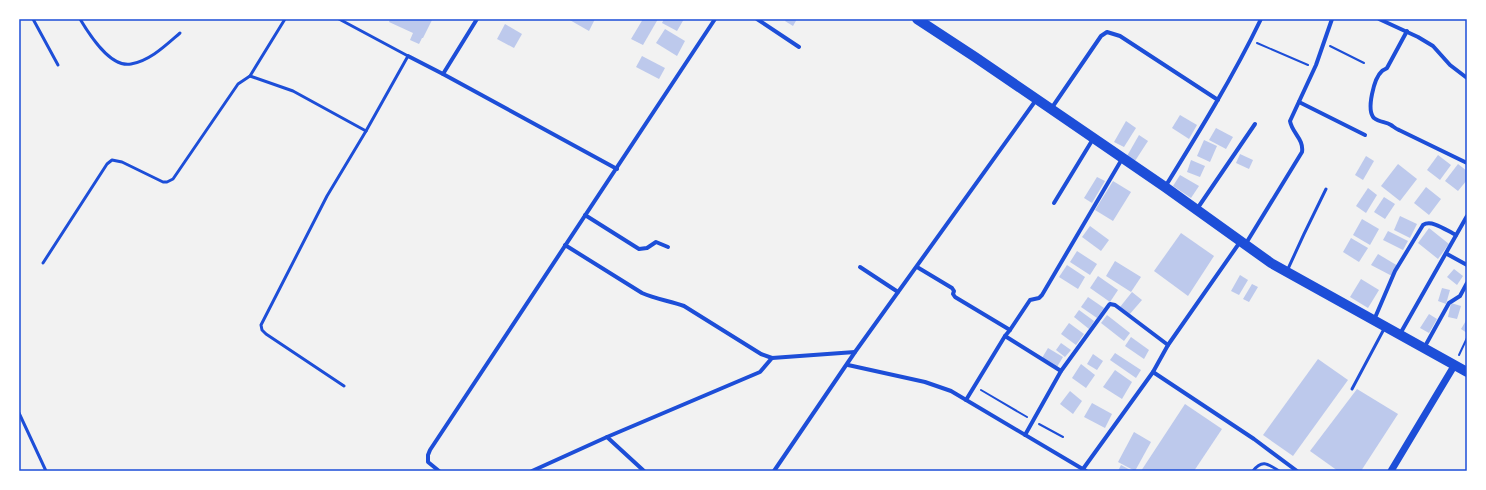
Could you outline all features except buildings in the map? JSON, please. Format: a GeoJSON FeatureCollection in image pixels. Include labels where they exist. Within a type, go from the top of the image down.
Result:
{"type":"FeatureCollection","features":[{"type":"Feature","properties":{"kind":"main road"},"geometry":{"type":"LineString","coordinates":[[917,19],[1165,187],[1242,244],[1287,272],[1467,372]]}},
{"type":"Feature","properties":{"kind":"street"},"geometry":{"type":"LineString","coordinates":[[444,74],[477,19]]}},
{"type":"Feature","properties":{"kind":"street"},"geometry":{"type":"LineString","coordinates":[[439,471],[428,462],[430,450],[715,19]]}},
{"type":"Feature","properties":{"kind":"street"},"geometry":{"type":"LineString","coordinates":[[757,19],[798,47]]}},
{"type":"Feature","properties":{"kind":"street"},"geometry":{"type":"LineString","coordinates":[[1165,187],[1218,100],[1261,19]]}},
{"type":"Feature","properties":{"kind":"street"},"geometry":{"type":"LineString","coordinates":[[848,365],[925,382],[951,391],[1085,470],[1152,372],[1168,345],[1242,244],[1302,152],[1302,142],[1291,128],[1290,122],[1314,68],[1332,19]]}},
{"type":"Feature","properties":{"kind":"street"},"geometry":{"type":"LineString","coordinates":[[1379,19],[1433,46],[1450,65],[1467,78]]}},
{"type":"Feature","properties":{"kind":"street"},"geometry":{"type":"LineString","coordinates":[[1051,110],[1101,36],[1108,32],[1120,36],[1218,100]]}},
{"type":"Feature","properties":{"kind":"street"},"geometry":{"type":"LineString","coordinates":[[1407,32],[1387,68],[1382,71],[1373,88],[1371,94],[1372,114],[1380,121],[1467,162]]}},
{"type":"Feature","properties":{"kind":"street"},"geometry":{"type":"LineString","coordinates":[[408,56],[444,74],[616,169]]}},
{"type":"Feature","properties":{"kind":"street"},"geometry":{"type":"LineString","coordinates":[[774,471],[848,365],[855,352],[918,267],[1036,100]]}},
{"type":"Feature","properties":{"kind":"street"},"geometry":{"type":"LineString","coordinates":[[1299,102],[1365,134]]}},
{"type":"Feature","properties":{"kind":"street"},"geometry":{"type":"LineString","coordinates":[[1197,210],[1255,124]]}},
{"type":"Feature","properties":{"kind":"street"},"geometry":{"type":"LineString","coordinates":[[1054,203],[1094,139]]}},
{"type":"Feature","properties":{"kind":"street"},"geometry":{"type":"LineString","coordinates":[[966,400],[1005,336],[1030,300],[1039,298],[1042,295],[1122,158]]}},
{"type":"Feature","properties":{"kind":"street"},"geometry":{"type":"LineString","coordinates":[[585,215],[639,249],[647,248],[656,242],[668,248]]}},
{"type":"Feature","properties":{"kind":"street"},"geometry":{"type":"LineString","coordinates":[[1400,335],[1447,254],[1467,216]]}},
{"type":"Feature","properties":{"kind":"street"},"geometry":{"type":"LineString","coordinates":[[1374,321],[1396,271],[1423,225],[1432,223],[1456,235]]}},
{"type":"Feature","properties":{"kind":"street"},"geometry":{"type":"LineString","coordinates":[[565,245],[642,293],[651,298],[684,306],[761,354],[772,358],[855,352]]}},
{"type":"Feature","properties":{"kind":"street"},"geometry":{"type":"LineString","coordinates":[[1447,254],[1467,265]]}},
{"type":"Feature","properties":{"kind":"street"},"geometry":{"type":"LineString","coordinates":[[860,267],[898,292]]}},
{"type":"Feature","properties":{"kind":"street"},"geometry":{"type":"LineString","coordinates":[[918,267],[952,288],[955,297],[1010,330]]}},
{"type":"Feature","properties":{"kind":"street"},"geometry":{"type":"LineString","coordinates":[[1424,349],[1449,303],[1460,296],[1467,283]]}},
{"type":"Feature","properties":{"kind":"street"},"geometry":{"type":"LineString","coordinates":[[1025,435],[1062,370],[1106,307],[1110,304],[1115,305],[1168,345]]}},
{"type":"Feature","properties":{"kind":"street"},"geometry":{"type":"LineString","coordinates":[[1005,336],[1062,370]]}},
{"type":"Feature","properties":{"kind":"street"},"geometry":{"type":"LineString","coordinates":[[532,471],[607,437],[760,372],[772,358]]}},
{"type":"Feature","properties":{"kind":"street"},"geometry":{"type":"LineString","coordinates":[[1391,471],[1454,366]]}},
{"type":"Feature","properties":{"kind":"street"},"geometry":{"type":"LineString","coordinates":[[1152,372],[1254,438],[1297,471]]}},
{"type":"Feature","properties":{"kind":"street"},"geometry":{"type":"LineString","coordinates":[[607,437],[644,471]]}},
{"type":"Feature","properties":{"kind":"lane"},"geometry":{"type":"LineString","coordinates":[[33,19],[58,65]]}},
{"type":"Feature","properties":{"kind":"lane"},"geometry":{"type":"LineString","coordinates":[[80,19],[89,35],[105,53],[119,63],[130,65],[150,56],[180,33]]}},
{"type":"Feature","properties":{"kind":"lane"},"geometry":{"type":"LineString","coordinates":[[43,263],[107,164],[112,160],[122,162],[163,182],[173,179],[238,84],[250,76],[286,19]]}},
{"type":"Feature","properties":{"kind":"lane"},"geometry":{"type":"LineString","coordinates":[[339,19],[408,56],[366,131],[327,196],[261,325],[262,330],[266,334],[344,386]]}},
{"type":"Feature","properties":{"kind":"lane"},"geometry":{"type":"LineString","coordinates":[[250,76],[293,91],[366,131]]}},
{"type":"Feature","properties":{"kind":"lane"},"geometry":{"type":"LineString","coordinates":[[1287,272],[1300,241],[1326,190]]}},
{"type":"Feature","properties":{"kind":"lane"},"geometry":{"type":"LineString","coordinates":[[1352,389],[1385,327]]}},
{"type":"Feature","properties":{"kind":"lane"},"geometry":{"type":"LineString","coordinates":[[19,413],[46,471]]}},
{"type":"Feature","properties":{"kind":"lane"},"geometry":{"type":"LineString","coordinates":[[1253,471],[1262,463],[1268,464],[1279,471]]}},
{"type":"Feature","properties":{"kind":"path"},"geometry":{"type":"LineString","coordinates":[[1251,40],[1314,68]]}},
{"type":"Feature","properties":{"kind":"path"},"geometry":{"type":"LineString","coordinates":[[1323,43],[1364,63]]}},
{"type":"Feature","properties":{"kind":"path"},"geometry":{"type":"LineString","coordinates":[[1454,366],[1467,338]]}},
{"type":"Feature","properties":{"kind":"path"},"geometry":{"type":"LineString","coordinates":[[974,386],[1063,437]]}}]}
